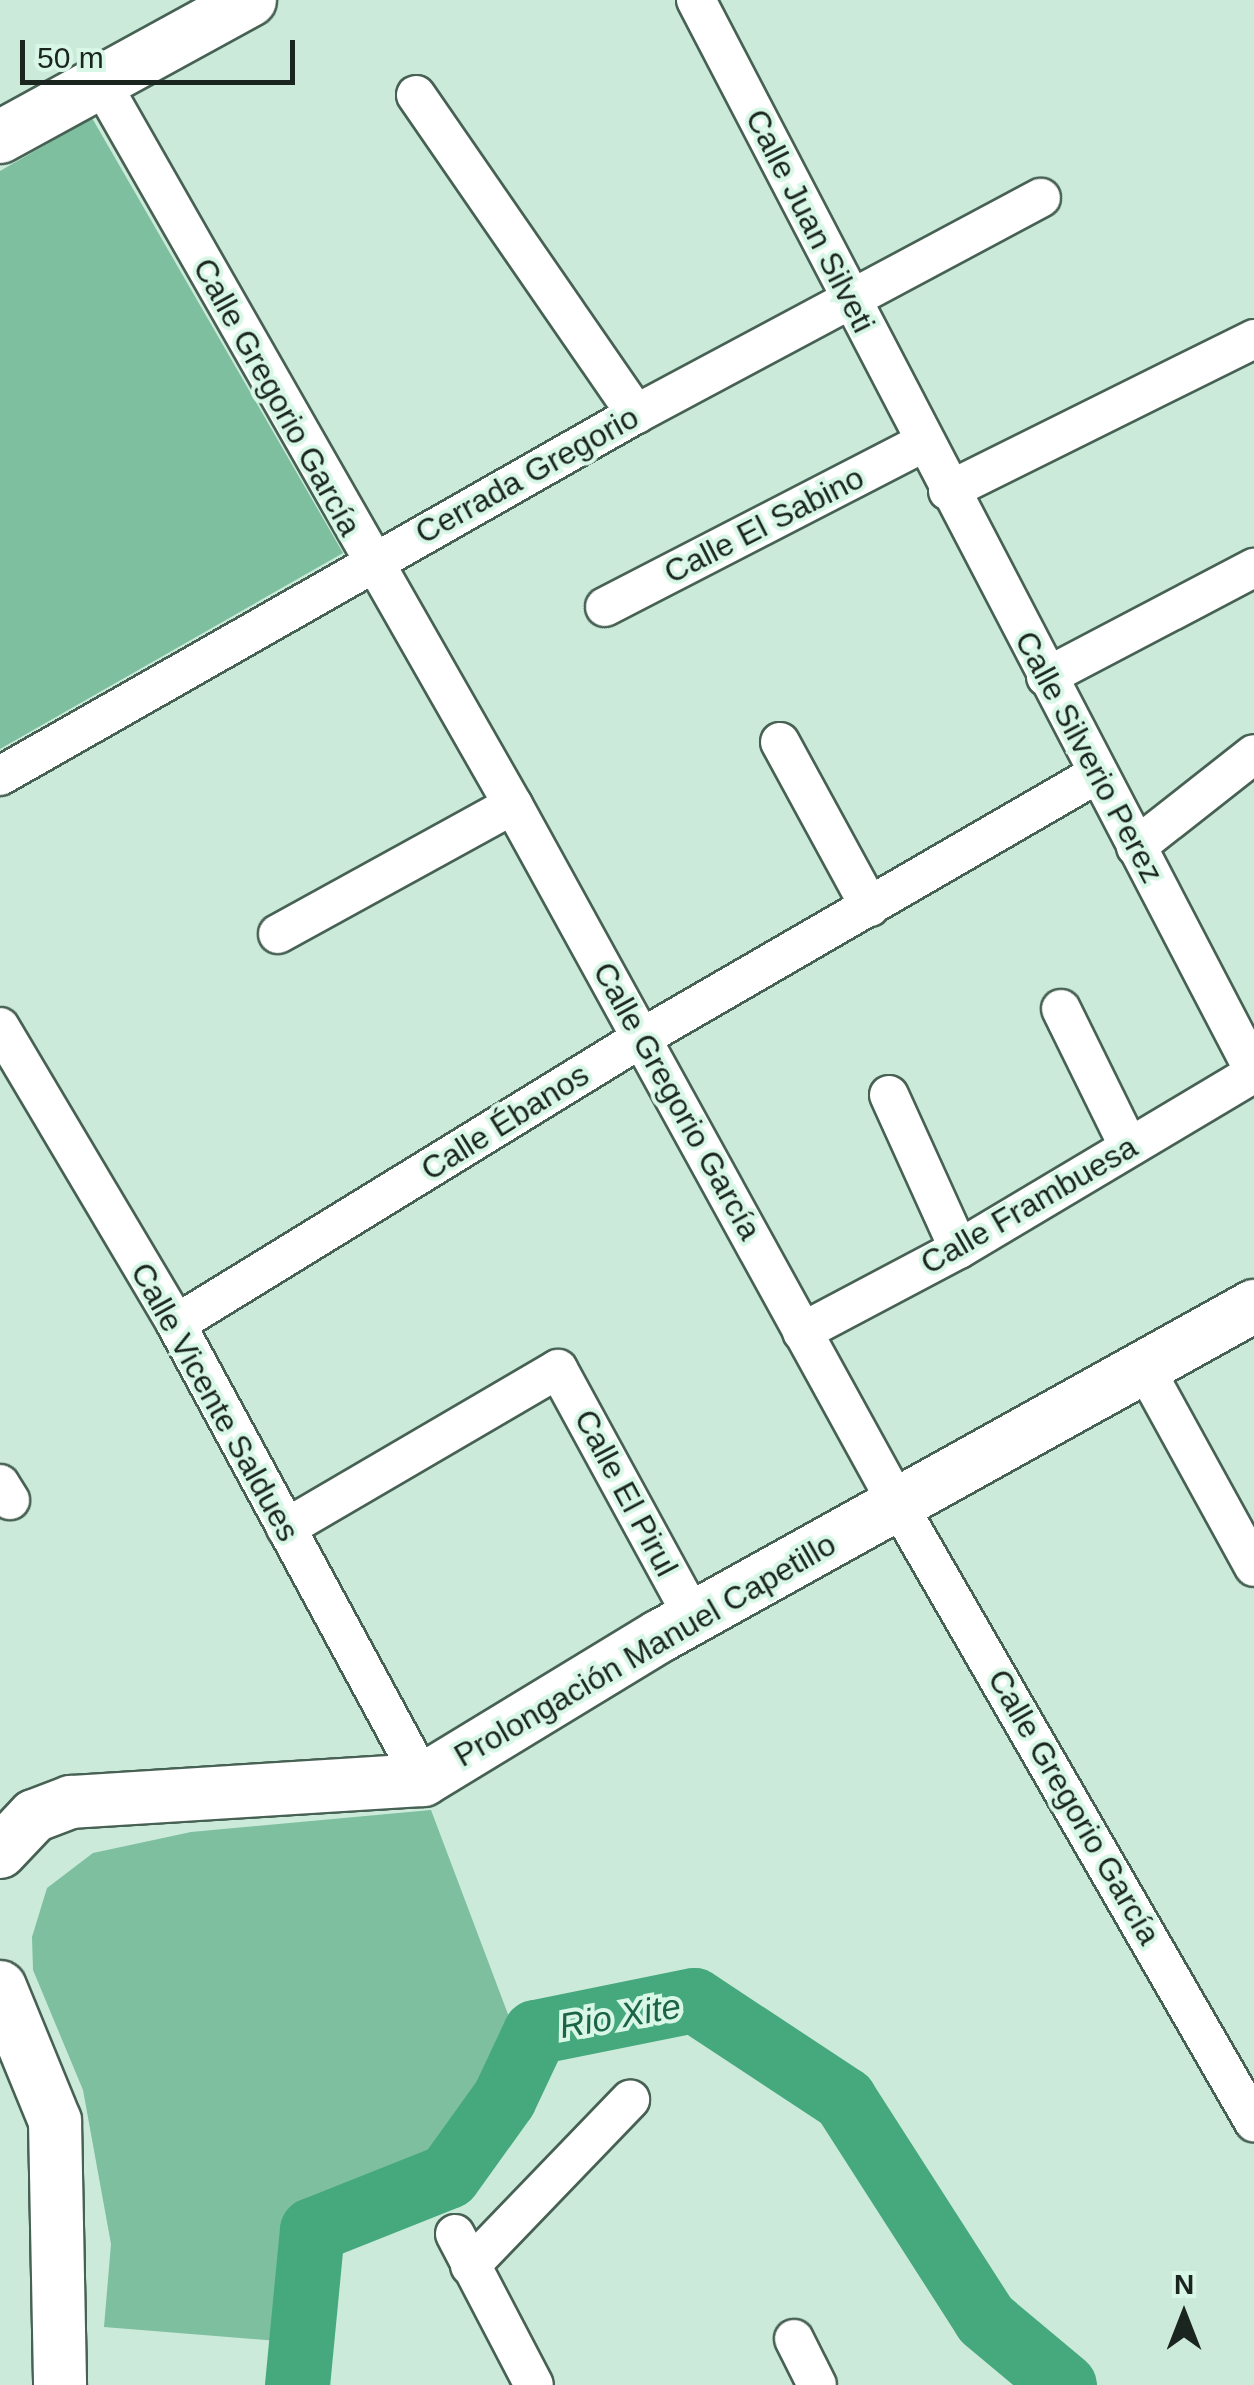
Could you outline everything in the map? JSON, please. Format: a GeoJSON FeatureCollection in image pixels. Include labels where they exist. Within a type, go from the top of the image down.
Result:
{"type":"FeatureCollection","features":[{"type":"Feature","properties":{"kind":"street"},"geometry":{"type":"LineString","coordinates":[[0,137],[250,0]]}},
{"type":"Feature","properties":{"kind":"street","name":"Calle Juan Silveti"},"geometry":{"type":"LineString","coordinates":[[696,0],[923,443]]}},
{"type":"Feature","properties":{"kind":"street","name":"Calle Gregorio García"},"geometry":{"type":"LineString","coordinates":[[100,81],[370,564],[513,804],[897,1504],[1249,2100]]}},
{"type":"Feature","properties":{"kind":"street"},"geometry":{"type":"LineString","coordinates":[[416,95],[636,414]]}},
{"type":"Feature","properties":{"kind":"street","name":"Cerrada Gregorio"},"geometry":{"type":"LineString","coordinates":[[0,776],[636,414],[1041,198]]}},
{"type":"Feature","properties":{"kind":"street"},"geometry":{"type":"LineString","coordinates":[[948,491],[1254,338]]}},
{"type":"Feature","properties":{"kind":"street","name":"Calle Silverio Perez"},"geometry":{"type":"LineString","coordinates":[[923,443],[1254,1072]]}},
{"type":"Feature","properties":{"kind":"street","name":"Calle El Sabino"},"geometry":{"type":"LineString","coordinates":[[604,607],[923,443]]}},
{"type":"Feature","properties":{"kind":"street"},"geometry":{"type":"LineString","coordinates":[[1046,677],[1254,568]]}},
{"type":"Feature","properties":{"kind":"street"},"geometry":{"type":"LineString","coordinates":[[780,742],[870,908]]}},
{"type":"Feature","properties":{"kind":"street"},"geometry":{"type":"LineString","coordinates":[[1136,846],[1254,754]]}},
{"type":"Feature","properties":{"kind":"street","name":"Calle Ébanos"},"geometry":{"type":"LineString","coordinates":[[176,1324],[643,1037],[1097,774]]}},
{"type":"Feature","properties":{"kind":"street"},"geometry":{"type":"LineString","coordinates":[[278,934],[513,804]]}},
{"type":"Feature","properties":{"kind":"street"},"geometry":{"type":"LineString","coordinates":[[1062,1009],[1129,1147]]}},
{"type":"Feature","properties":{"kind":"street","name":"Calle Vicente Saldues"},"geometry":{"type":"LineString","coordinates":[[0,1027],[176,1324],[424,1780]]}},
{"type":"Feature","properties":{"kind":"street","name":"Calle Frambuesa"},"geometry":{"type":"LineString","coordinates":[[802,1332],[959,1249],[1254,1072]]}},
{"type":"Feature","properties":{"kind":"street"},"geometry":{"type":"LineString","coordinates":[[889,1095],[959,1249]]}},
{"type":"Feature","properties":{"kind":"street","name":"Prolongación Manuel Capetillo"},"geometry":{"type":"LineString","coordinates":[[0,1852],[34,1816],[72,1802],[424,1780],[693,1617],[1254,1306]]}},
{"type":"Feature","properties":{"kind":"street"},"geometry":{"type":"LineString","coordinates":[[1144,1367],[1254,1567]]}},
{"type":"Feature","properties":{"kind":"street","name":"Calle El Pirul"},"geometry":{"type":"LineString","coordinates":[[286,1528],[558,1370],[693,1617]]}},
{"type":"Feature","properties":{"kind":"street"},"geometry":{"type":"LineString","coordinates":[[0,1986],[55,2121],[60,2385]]}},
{"type":"Feature","properties":{"kind":"street"},"geometry":{"type":"LineString","coordinates":[[534,2385],[462,2250],[630,2100]]}},
{"type":"Feature","properties":{"kind":"street"},"geometry":{"type":"LineString","coordinates":[[794,2339],[817,2385]]}},
{"type":"Feature","properties":{"kind":"green space"},"geometry":{"type":"Polygon","coordinates":[[[92,118],[343,553],[0,749],[0,171],[92,118]]]}},
{"type":"Feature","properties":{"kind":"green space"},"geometry":{"type":"Polygon","coordinates":[[[431,1810],[520,2046],[487,2107],[443,2171],[305,2227],[290,2342],[104,2327],[111,2244],[83,2090],[33,1970],[32,1937],[47,1888],[93,1853],[191,1832],[431,1810]]]}},
{"type":"Feature","properties":{"kind":"waterway","name":"Rio Xite"},"geometry":{"type":"LineString","coordinates":[[297,2385],[312,2230],[448,2176],[504,2098],[535,2032],[694,2000],[844,2099],[985,2319],[1064,2385]]}}]}
